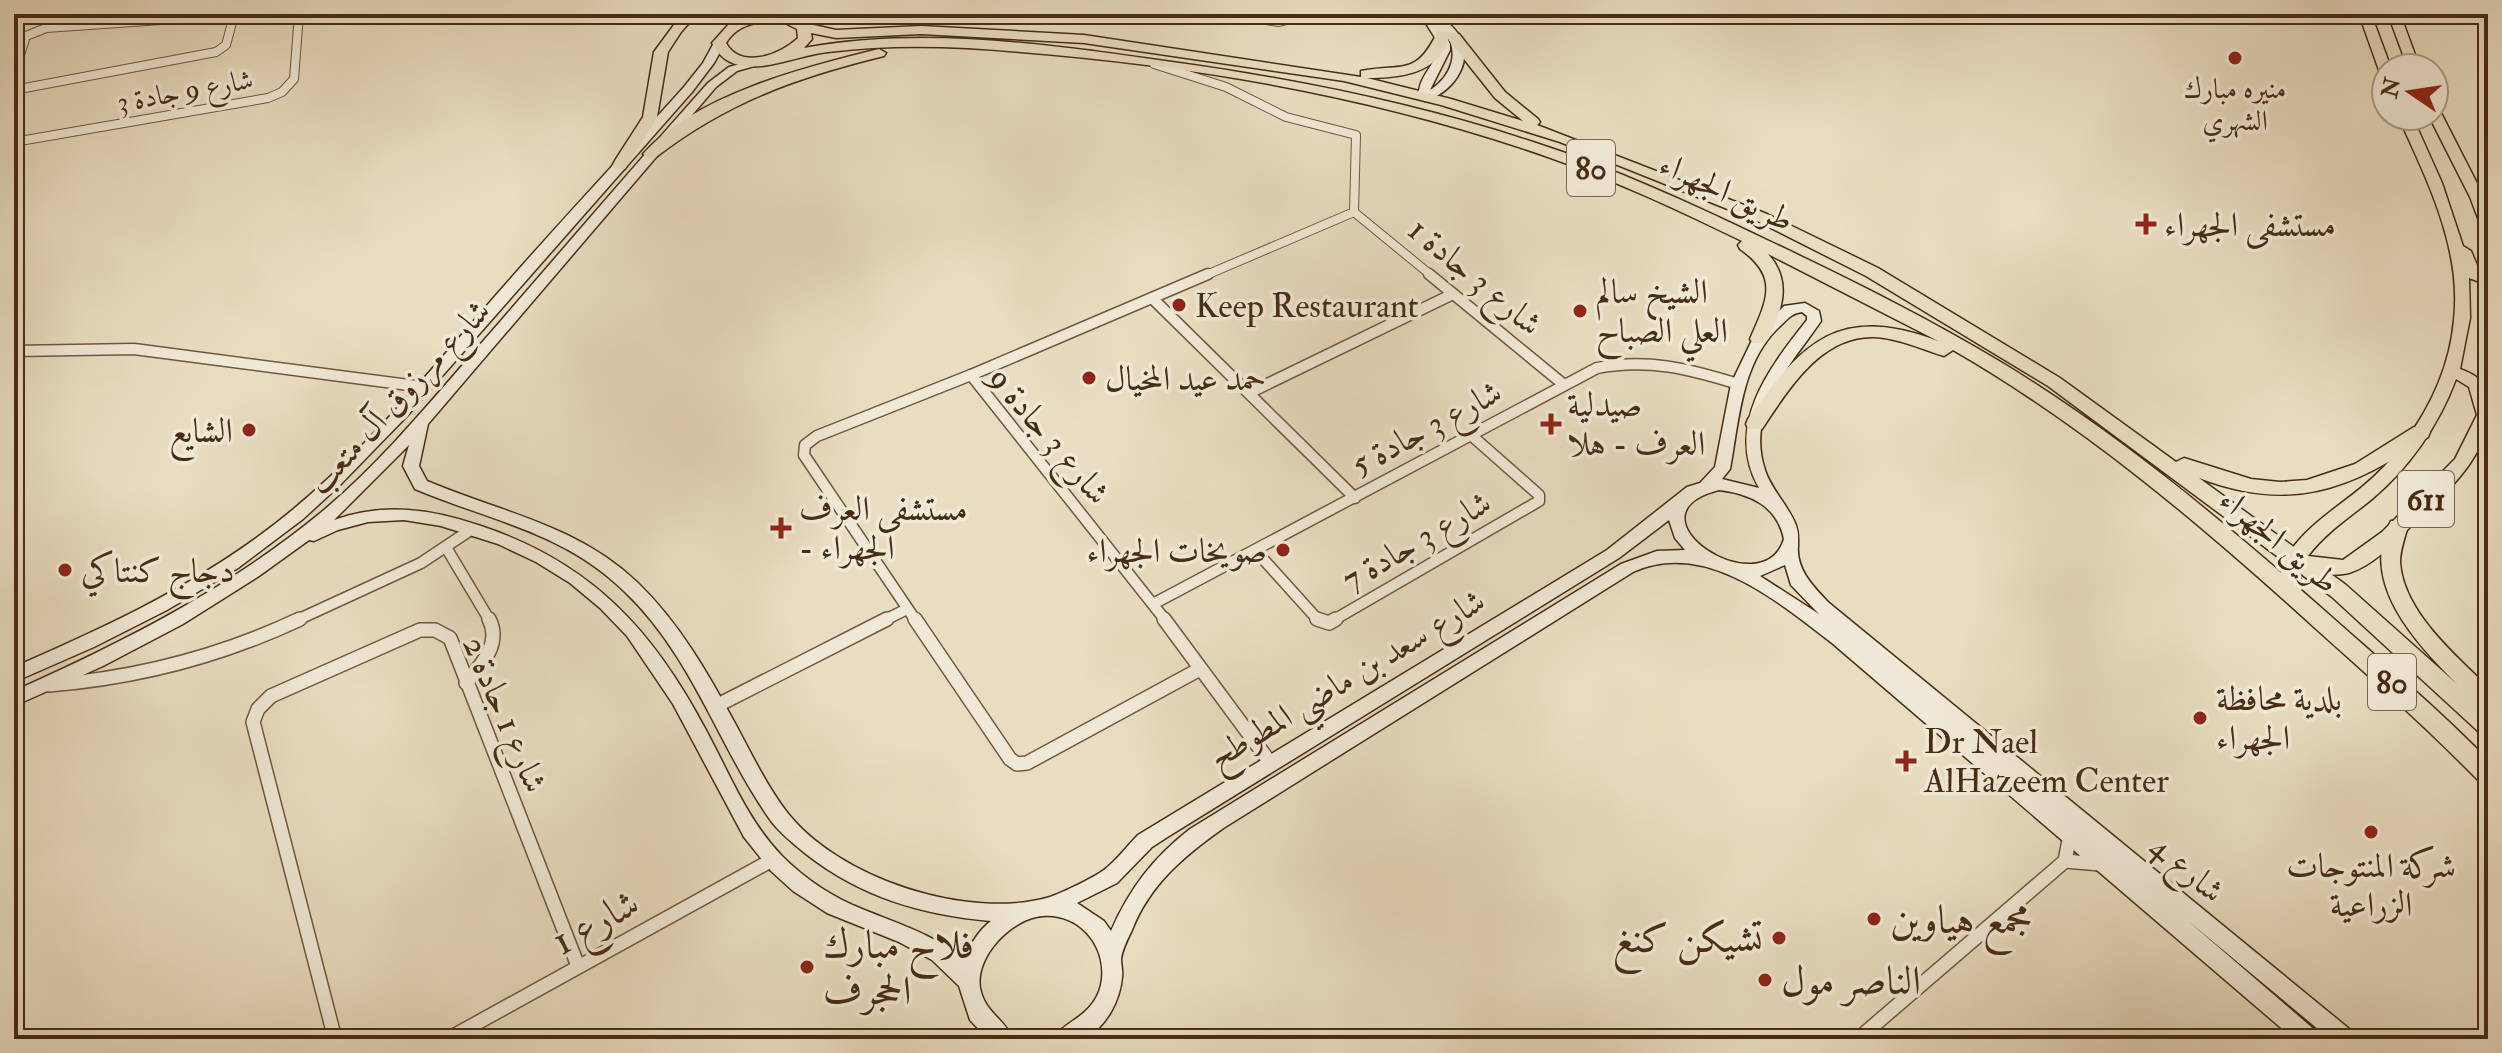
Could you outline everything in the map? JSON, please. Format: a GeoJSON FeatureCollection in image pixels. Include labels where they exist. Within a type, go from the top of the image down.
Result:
{"type":"FeatureCollection","features":[{"type":"Feature","properties":{"kind":"highway"},"geometry":{"type":"LineString","coordinates":[[620,166],[627,149],[650,116],[662,46],[690,14]]}},
{"type":"Feature","properties":{"kind":"highway","name":"80"},"geometry":{"type":"LineString","coordinates":[[781,56],[764,61],[732,58],[724,54],[719,43],[722,36],[742,19],[793,20]]}},
{"type":"Feature","properties":{"kind":"highway"},"geometry":{"type":"LineString","coordinates":[[781,56],[800,46],[806,33],[793,20]]}},
{"type":"Feature","properties":{"kind":"highway","name":"طريق الجهراء"},"geometry":{"type":"LineString","coordinates":[[793,20],[836,34],[921,30],[1084,39],[1302,70],[1425,97],[1565,139],[1761,217],[1872,272],[2054,382],[2154,453],[2270,546],[2339,591],[2488,726]]}},
{"type":"Feature","properties":{"kind":"highway"},"geometry":{"type":"LineString","coordinates":[[1302,70],[1383,75],[1412,69],[1436,54],[1449,36],[1513,108],[1565,139]]}},
{"type":"Feature","properties":{"kind":"highway"},"geometry":{"type":"LineString","coordinates":[[651,154],[704,116],[765,90],[865,56],[948,44]]}},
{"type":"Feature","properties":{"kind":"highway","name":"طريق الجهراء"},"geometry":{"type":"LineString","coordinates":[[781,56],[832,47],[948,44],[1067,51],[1151,63],[1290,84],[1437,118],[1611,175],[1879,301],[1959,345],[2031,390],[2169,491],[2292,593],[2488,775]]}},
{"type":"Feature","properties":{"kind":"highway"},"geometry":{"type":"LineString","coordinates":[[1290,84],[1331,86],[1412,100],[1425,97],[1428,109],[1437,118]]}},
{"type":"Feature","properties":{"kind":"highway"},"geometry":{"type":"LineString","coordinates":[[1611,175],[1664,206],[1736,238],[1764,259],[1774,272],[1777,299],[1759,339]]}},
{"type":"Feature","properties":{"kind":"highway"},"geometry":{"type":"LineString","coordinates":[[1755,424],[1780,385],[1799,364],[1836,337],[1856,331],[1880,330],[1925,342],[2031,390]]}},
{"type":"Feature","properties":{"kind":"highway"},"geometry":{"type":"LineString","coordinates":[[2069,417],[2121,444],[2270,546]]}},
{"type":"Feature","properties":{"kind":"highway"},"geometry":{"type":"LineString","coordinates":[[2154,453],[2239,485],[2275,491],[2307,489],[2342,479],[2380,462],[2421,432]]}},
{"type":"Feature","properties":{"kind":"highway"},"geometry":{"type":"LineString","coordinates":[[2398,526],[2389,561],[2396,591],[2415,620],[2488,701]]}},
{"type":"Feature","properties":{"kind":"main road"},"geometry":{"type":"LineString","coordinates":[[2365,14],[2379,52]]}},
{"type":"Feature","properties":{"kind":"main road"},"geometry":{"type":"LineString","coordinates":[[2394,14],[2408,52]]}},
{"type":"Feature","properties":{"kind":"main road","name":"611"},"geometry":{"type":"LineString","coordinates":[[2295,560],[2323,530],[2378,483],[2421,432],[2458,347],[2463,302],[2458,252],[2439,194],[2412,132]]}},
{"type":"Feature","properties":{"kind":"main road"},"geometry":{"type":"LineString","coordinates":[[2444,132],[2477,197],[2488,226]]}},
{"type":"Feature","properties":{"kind":"main road"},"geometry":{"type":"LineString","coordinates":[[2439,194],[2449,205],[2472,273],[2488,280]]}},
{"type":"Feature","properties":{"kind":"main road"},"geometry":{"type":"LineString","coordinates":[[2450,371],[2476,384],[2480,406],[2487,411]]}},
{"type":"Feature","properties":{"kind":"main road","name":"611"},"geometry":{"type":"LineString","coordinates":[[2295,560],[2329,567],[2347,566],[2359,561],[2460,464],[2487,411]]}},
{"type":"Feature","properties":{"kind":"main road"},"geometry":{"type":"LineString","coordinates":[[2292,593],[2288,574],[2295,560]]}},
{"type":"Feature","properties":{"kind":"street"},"geometry":{"type":"LineString","coordinates":[[139,23],[145,14]]}},
{"type":"Feature","properties":{"kind":"street","name":"شارع 9 جادة 3"},"geometry":{"type":"LineString","coordinates":[[14,142],[268,98],[282,92],[294,79],[299,14]]}},
{"type":"Feature","properties":{"kind":"street"},"geometry":{"type":"LineString","coordinates":[[1224,14],[1279,22],[1310,14]]}},
{"type":"Feature","properties":{"kind":"street"},"geometry":{"type":"LineString","coordinates":[[1425,14],[1449,36]]}},
{"type":"Feature","properties":{"kind":"street"},"geometry":{"type":"LineString","coordinates":[[1432,14],[1449,36],[1458,54],[1455,70],[1441,91],[1425,97],[1424,87],[1444,54],[1449,36]]}},
{"type":"Feature","properties":{"kind":"street","name":"شارع 9 جادة 3"},"geometry":{"type":"LineString","coordinates":[[14,74],[26,36],[33,31],[219,16],[233,19],[226,45],[216,52],[14,90]]}},
{"type":"Feature","properties":{"kind":"street","name":"شارع مرزوق آل متعب"},"geometry":{"type":"LineString","coordinates":[[14,675],[125,626],[265,539],[324,491],[424,387],[620,166],[704,70],[719,43]]}},
{"type":"Feature","properties":{"kind":"street","name":"شارع مرزوق آل متعب"},"geometry":{"type":"LineString","coordinates":[[14,699],[137,642],[203,605],[278,555],[367,480],[721,75],[764,61]]}},
{"type":"Feature","properties":{"kind":"street"},"geometry":{"type":"LineString","coordinates":[[971,375],[1354,212],[1356,135],[1286,117],[1226,87],[1151,63]]}},
{"type":"Feature","properties":{"kind":"street","name":"شارع 3 جادة 1"},"geometry":{"type":"LineString","coordinates":[[1354,212],[1563,384]]}},
{"type":"Feature","properties":{"kind":"street"},"geometry":{"type":"LineString","coordinates":[[1249,393],[1453,294]]}},
{"type":"Feature","properties":{"kind":"street"},"geometry":{"type":"LineString","coordinates":[[1152,298],[1355,498]]}},
{"type":"Feature","properties":{"kind":"street"},"geometry":{"type":"LineString","coordinates":[[1794,306],[1805,307],[1814,314],[1814,321],[1771,381],[1760,403],[1755,424],[1753,445],[1757,471],[1791,528],[1790,549],[1784,558],[1763,569],[1734,570],[1709,562],[1686,545],[1676,524],[1679,504],[1685,496],[1716,478],[1725,459],[1738,384],[1759,339],[1794,306]]}},
{"type":"Feature","properties":{"kind":"street"},"geometry":{"type":"LineString","coordinates":[[14,351],[134,349],[424,387]]}},
{"type":"Feature","properties":{"kind":"street","name":"شارع 3 جادة 5"},"geometry":{"type":"LineString","coordinates":[[1153,604],[1597,368],[1642,361],[1686,366],[1738,384]]}},
{"type":"Feature","properties":{"kind":"street","name":"شارع 3 جادة 9"},"geometry":{"type":"LineString","coordinates":[[1200,669],[1027,763],[1017,764],[1010,759],[804,455],[805,445],[817,436],[971,375],[1153,604],[1269,761]]}},
{"type":"Feature","properties":{"kind":"street"},"geometry":{"type":"LineString","coordinates":[[439,401],[422,428],[411,466],[421,485],[551,532],[598,558],[634,590],[668,625],[718,705],[777,815],[826,859],[850,876],[891,895],[937,907],[1019,913],[1049,907],[1071,911],[1090,921],[1104,937],[1112,957]]}},
{"type":"Feature","properties":{"kind":"street","name":"شارع 3 جادة 7"},"geometry":{"type":"LineString","coordinates":[[1255,550],[1319,621],[1329,623],[1539,501],[1539,495],[1471,435]]}},
{"type":"Feature","properties":{"kind":"street"},"geometry":{"type":"LineString","coordinates":[[1707,485],[1745,488],[1778,507]]}},
{"type":"Feature","properties":{"kind":"street"},"geometry":{"type":"LineString","coordinates":[[442,520],[442,511],[446,506],[460,501]]}},
{"type":"Feature","properties":{"kind":"street","name":"شارع سعد بن ماضي المطوطح"},"geometry":{"type":"LineString","coordinates":[[1049,907],[1110,877],[1145,841],[1269,761],[1613,554],[1679,504]]}},
{"type":"Feature","properties":{"kind":"street"},"geometry":{"type":"LineString","coordinates":[[278,555],[326,529],[367,514],[411,513],[472,529],[533,554],[578,579],[614,609],[649,649],[679,694],[754,837],[772,860],[806,889],[834,906],[919,940],[940,952],[969,982]]}},
{"type":"Feature","properties":{"kind":"street"},"geometry":{"type":"LineString","coordinates":[[44,685],[131,677],[176,667],[234,648],[414,570],[472,529]]}},
{"type":"Feature","properties":{"kind":"street"},"geometry":{"type":"LineString","coordinates":[[447,549],[492,624],[490,655],[466,683]]}},
{"type":"Feature","properties":{"kind":"street","name":"شارع 4"},"geometry":{"type":"LineString","coordinates":[[1790,549],[1797,580],[1823,608],[2346,1039]]}},
{"type":"Feature","properties":{"kind":"street","name":"شارع سعد بن ماضي المطوطح"},"geometry":{"type":"LineString","coordinates":[[1085,1032],[1104,1004],[1112,981],[1112,957],[1135,898],[1154,872],[1181,846],[1627,568],[1648,558],[1665,555],[1681,555],[1709,562]]}},
{"type":"Feature","properties":{"kind":"street","name":"شارع 4"},"geometry":{"type":"LineString","coordinates":[[1734,570],[1762,584],[1793,606],[2067,828],[2310,1039]]}},
{"type":"Feature","properties":{"kind":"street"},"geometry":{"type":"LineString","coordinates":[[718,705],[907,609]]}},
{"type":"Feature","properties":{"kind":"street","name":"شارع 1 جادة 2"},"geometry":{"type":"LineString","coordinates":[[335,1039],[253,728],[254,716],[271,696],[420,630],[435,630],[450,638],[578,966]]}},
{"type":"Feature","properties":{"kind":"street"},"geometry":{"type":"LineString","coordinates":[[2438,726],[2488,782]]}},
{"type":"Feature","properties":{"kind":"street"},"geometry":{"type":"LineString","coordinates":[[1858,1039],[2065,861],[2070,835],[2067,828]]}},
{"type":"Feature","properties":{"kind":"street","name":"شارع 1"},"geometry":{"type":"LineString","coordinates":[[448,1039],[772,860]]}},
{"type":"Feature","properties":{"kind":"street"},"geometry":{"type":"LineString","coordinates":[[2065,861],[2112,866]]}},
{"type":"Feature","properties":{"kind":"street"},"geometry":{"type":"LineString","coordinates":[[1000,1039],[977,1014],[972,1004],[969,982],[973,960],[984,940],[1000,924],[1019,913]]}},
{"type":"Feature","properties":{"kind":"street"},"geometry":{"type":"LineString","coordinates":[[1065,1039],[1085,1032]]}},
{"type":"Feature","properties":{"kind":"place","name":"منيره مبارك الشهري"},"geometry":{"type":"Point","coordinates":[2235,58]}},
{"type":"Feature","properties":{"kind":"place","name":"مستشفى الجهراء"},"geometry":{"type":"Point","coordinates":[2146,224]}},
{"type":"Feature","properties":{"kind":"place","name":"Keep Restaurant"},"geometry":{"type":"Point","coordinates":[1179,305]}},
{"type":"Feature","properties":{"kind":"place","name":"الشيخ سالم العلي الصباح"},"geometry":{"type":"Point","coordinates":[1580,311]}},
{"type":"Feature","properties":{"kind":"place","name":"حمد عيد المخيال"},"geometry":{"type":"Point","coordinates":[1089,378]}},
{"type":"Feature","properties":{"kind":"place","name":"صيدلية العرف - هلا"},"geometry":{"type":"Point","coordinates":[1551,424]}},
{"type":"Feature","properties":{"kind":"place","name":"الشايع"},"geometry":{"type":"Point","coordinates":[249,430]}},
{"type":"Feature","properties":{"kind":"place","name":"مستشفى العرف - الجهراء"},"geometry":{"type":"Point","coordinates":[781,528]}},
{"type":"Feature","properties":{"kind":"place","name":"صويخات الجهراء"},"geometry":{"type":"Point","coordinates":[1283,550]}},
{"type":"Feature","properties":{"kind":"place","name":"دجاج كنتاكي"},"geometry":{"type":"Point","coordinates":[65,570]}},
{"type":"Feature","properties":{"kind":"place","name":"بلدية محافظة الجهراء"},"geometry":{"type":"Point","coordinates":[2200,718]}},
{"type":"Feature","properties":{"kind":"place","name":"Dr Nael AlHazeem Center"},"geometry":{"type":"Point","coordinates":[1906,761]}},
{"type":"Feature","properties":{"kind":"place","name":"شركة المنتوجات الزراعية"},"geometry":{"type":"Point","coordinates":[2371,832]}},
{"type":"Feature","properties":{"kind":"place","name":"مجمع هياوين"},"geometry":{"type":"Point","coordinates":[1874,919]}},
{"type":"Feature","properties":{"kind":"place","name":"تشيكن كنغ"},"geometry":{"type":"Point","coordinates":[1779,938]}},
{"type":"Feature","properties":{"kind":"place","name":"فلاح مبارك الحجرف"},"geometry":{"type":"Point","coordinates":[807,967]}},
{"type":"Feature","properties":{"kind":"place","name":"الناصر مول"},"geometry":{"type":"Point","coordinates":[1765,980]}}]}
